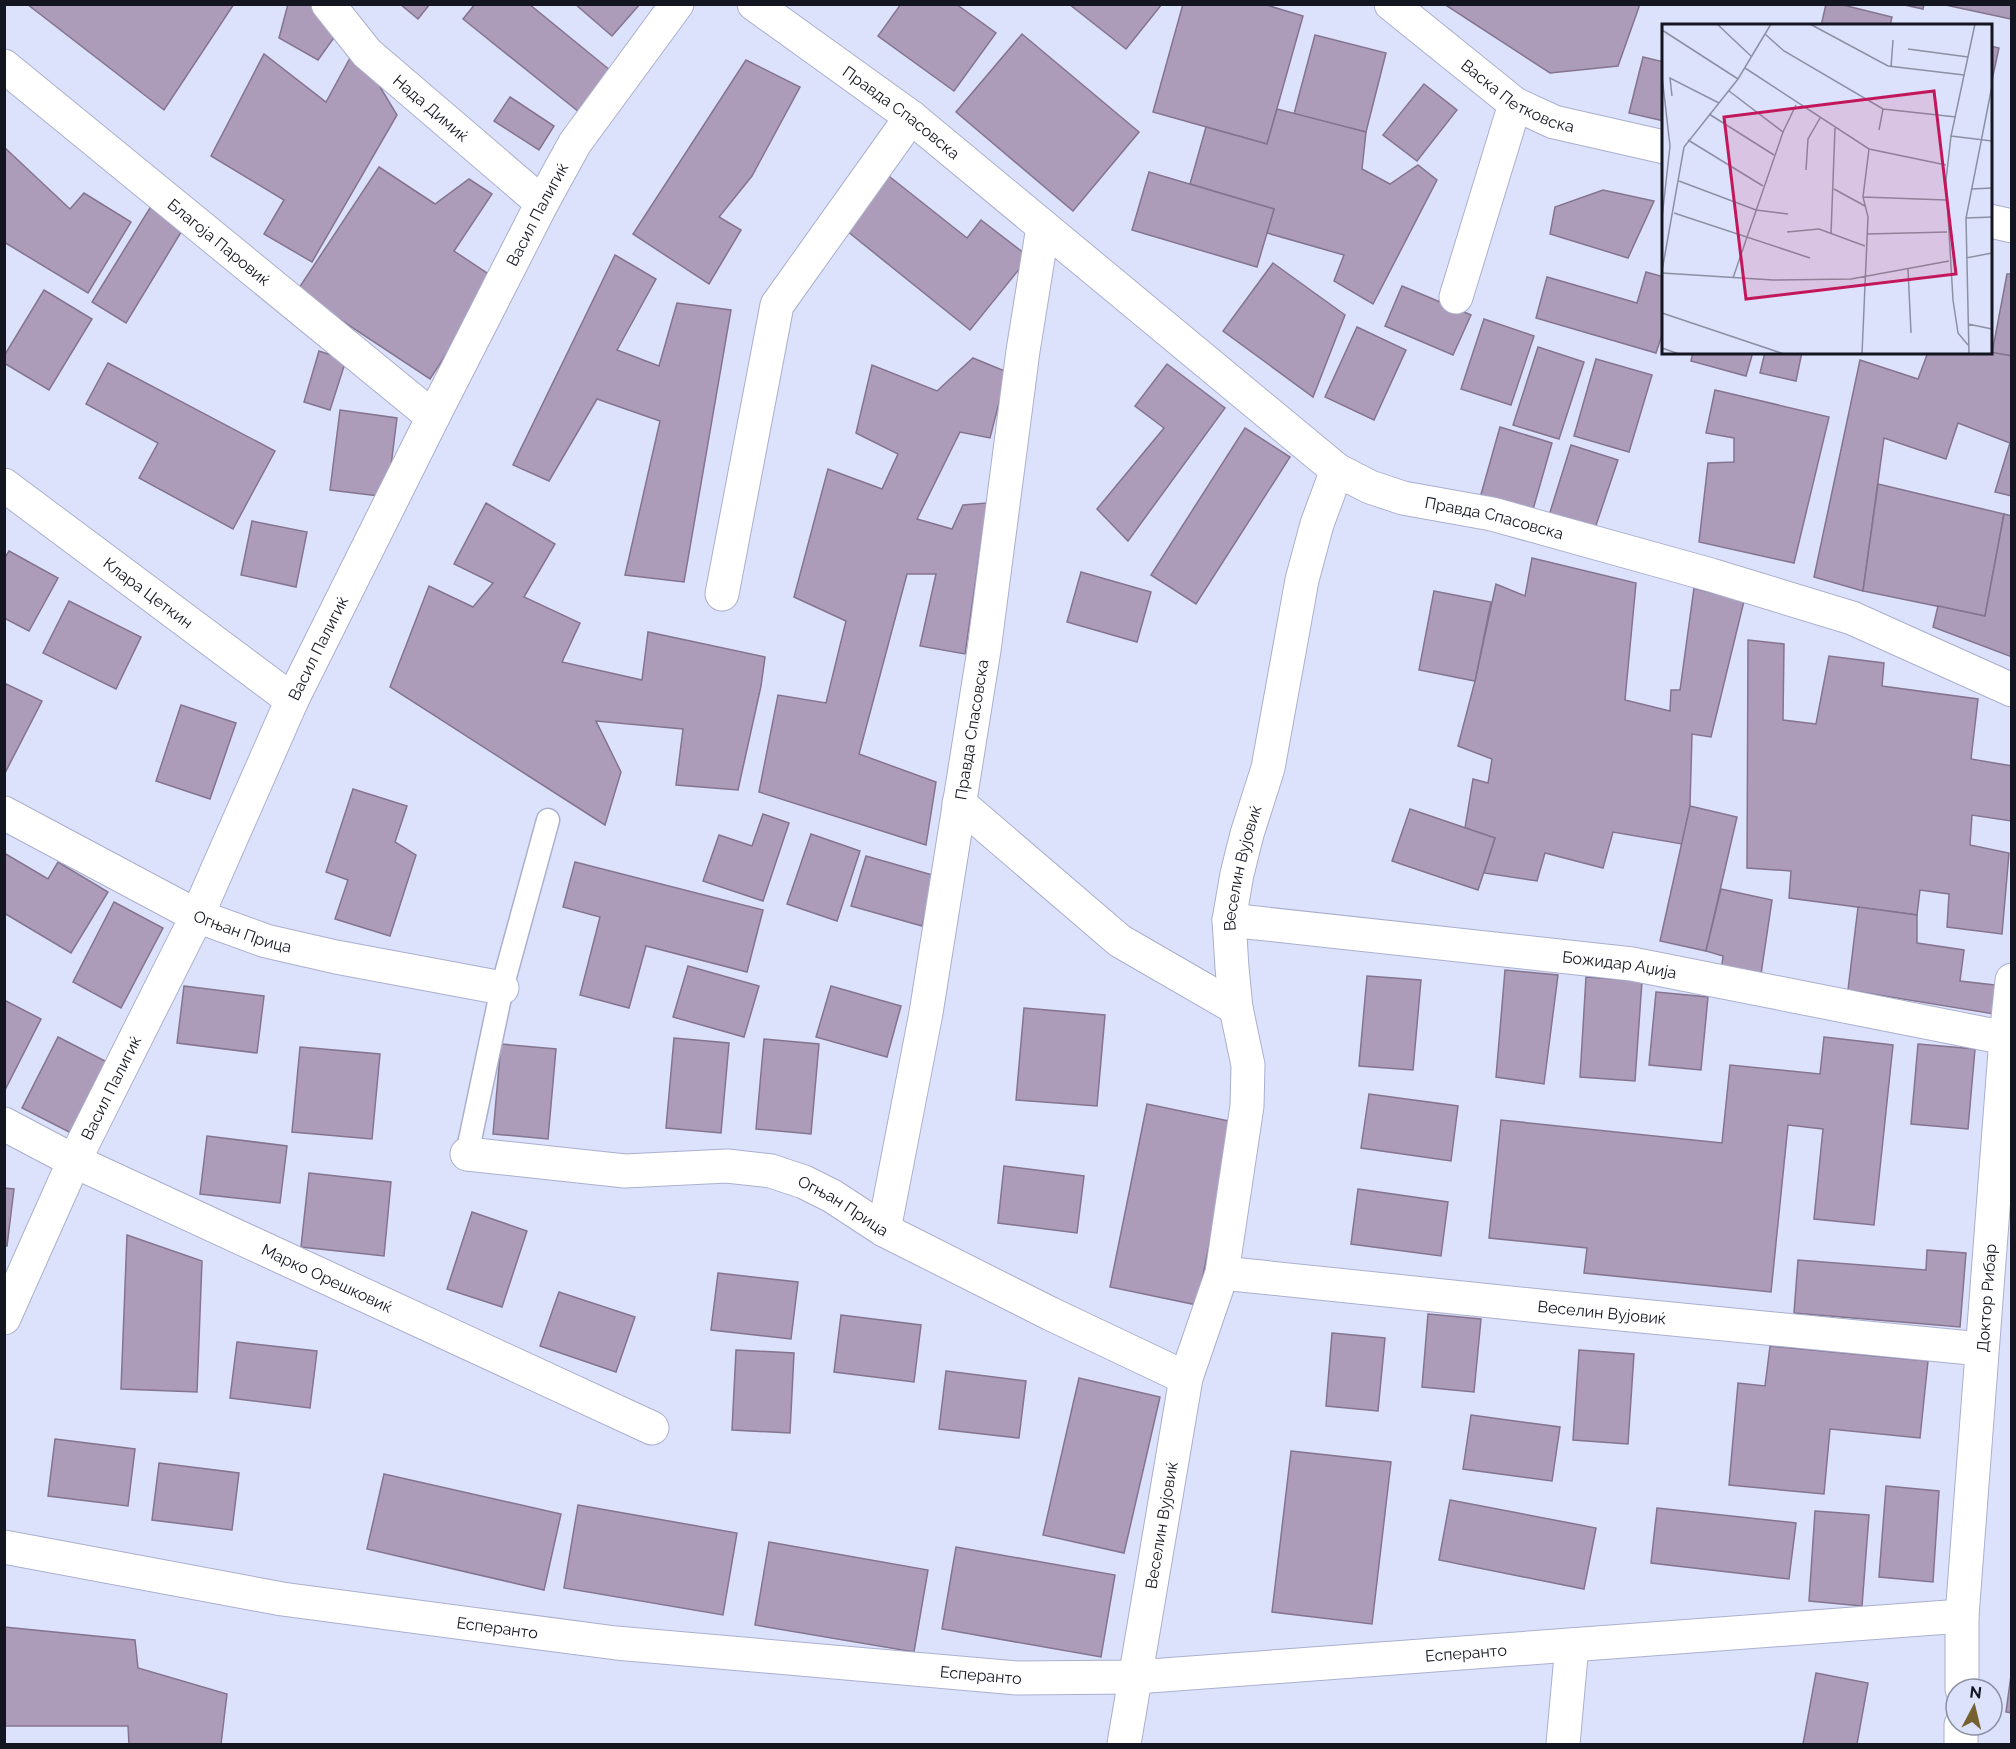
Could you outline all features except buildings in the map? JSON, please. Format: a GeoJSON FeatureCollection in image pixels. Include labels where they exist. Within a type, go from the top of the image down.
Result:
{"type":"FeatureCollection","features":[{"type":"Feature","properties":{"kind":"street","name":"Нада Димиќ"},"geometry":{"type":"LineString","coordinates":[[328,4],[367,53],[542,203]]}},
{"type":"Feature","properties":{"kind":"street","name":"Васил Палигиќ"},"geometry":{"type":"LineString","coordinates":[[4,1318],[74,1161],[197,916],[292,700],[542,203],[575,143],[677,4]]}},
{"type":"Feature","properties":{"kind":"street","name":"Правда Спасовска"},"geometry":{"type":"LineString","coordinates":[[754,4],[911,117],[1337,470],[1370,487],[1403,498],[1492,514],[1712,575],[1852,618],[2012,690]]}},
{"type":"Feature","properties":{"kind":"street","name":"Васка Петковска"},"geometry":{"type":"LineString","coordinates":[[1391,4],[1515,104],[1554,122],[1662,147]]}},
{"type":"Feature","properties":{"kind":"street","name":"Благоја Паровиќ"},"geometry":{"type":"LineString","coordinates":[[4,66],[433,417]]}},
{"type":"Feature","properties":{"kind":"street"},"geometry":{"type":"LineString","coordinates":[[1456,297],[1515,104]]}},
{"type":"Feature","properties":{"kind":"street"},"geometry":{"type":"LineString","coordinates":[[722,594],[777,305],[911,117]]}},
{"type":"Feature","properties":{"kind":"street"},"geometry":{"type":"LineString","coordinates":[[1992,221],[2012,226]]}},
{"type":"Feature","properties":{"kind":"street","name":"Правда Спасовска"},"geometry":{"type":"LineString","coordinates":[[884,1230],[926,1013],[985,638],[1023,351],[1043,227]]}},
{"type":"Feature","properties":{"kind":"street","name":"Веселин Вујовиќ"},"geometry":{"type":"LineString","coordinates":[[1124,1744],[1186,1378],[1222,1273],[1247,1096],[1248,1065],[1236,1008],[1229,920],[1247,834],[1268,768],[1302,580],[1317,524],[1337,470]]}},
{"type":"Feature","properties":{"kind":"street","name":"Клара Цеткин"},"geometry":{"type":"LineString","coordinates":[[4,485],[292,700]]}},
{"type":"Feature","properties":{"kind":"street"},"geometry":{"type":"LineString","coordinates":[[959,803],[1120,941],[1236,1008]]}},
{"type":"Feature","properties":{"kind":"street","name":"Огњан Прица"},"geometry":{"type":"LineString","coordinates":[[4,813],[197,916],[266,941],[336,957],[502,988]]}},
{"type":"Feature","properties":{"kind":"street","name":"Божидар Аџија"},"geometry":{"type":"LineString","coordinates":[[1229,920],[1632,964],[2006,1038]]}},
{"type":"Feature","properties":{"kind":"street","name":"Доктор Рибар"},"geometry":{"type":"LineString","coordinates":[[1962,1677],[1962,1616],[2012,980]]}},
{"type":"Feature","properties":{"kind":"street","name":"Марко Орешковиќ"},"geometry":{"type":"LineString","coordinates":[[4,1124],[74,1161],[652,1428]]}},
{"type":"Feature","properties":{"kind":"street","name":"Огњан Прица"},"geometry":{"type":"LineString","coordinates":[[467,1154],[625,1171],[727,1166],[771,1172],[804,1182],[832,1196],[884,1230],[1051,1314],[1186,1378]]}},
{"type":"Feature","properties":{"kind":"street","name":"Веселин Вујовиќ"},"geometry":{"type":"LineString","coordinates":[[1222,1273],[1982,1349]]}},
{"type":"Feature","properties":{"kind":"street","name":"Есперанто"},"geometry":{"type":"LineString","coordinates":[[4,1547],[282,1599],[616,1643],[1017,1678],[1136,1677],[1962,1616]]}},
{"type":"Feature","properties":{"kind":"street"},"geometry":{"type":"LineString","coordinates":[[1563,1744],[1572,1645]]}},
{"type":"Feature","properties":{"kind":"lane"},"geometry":{"type":"LineString","coordinates":[[467,1154],[502,988],[548,820]]}}]}
